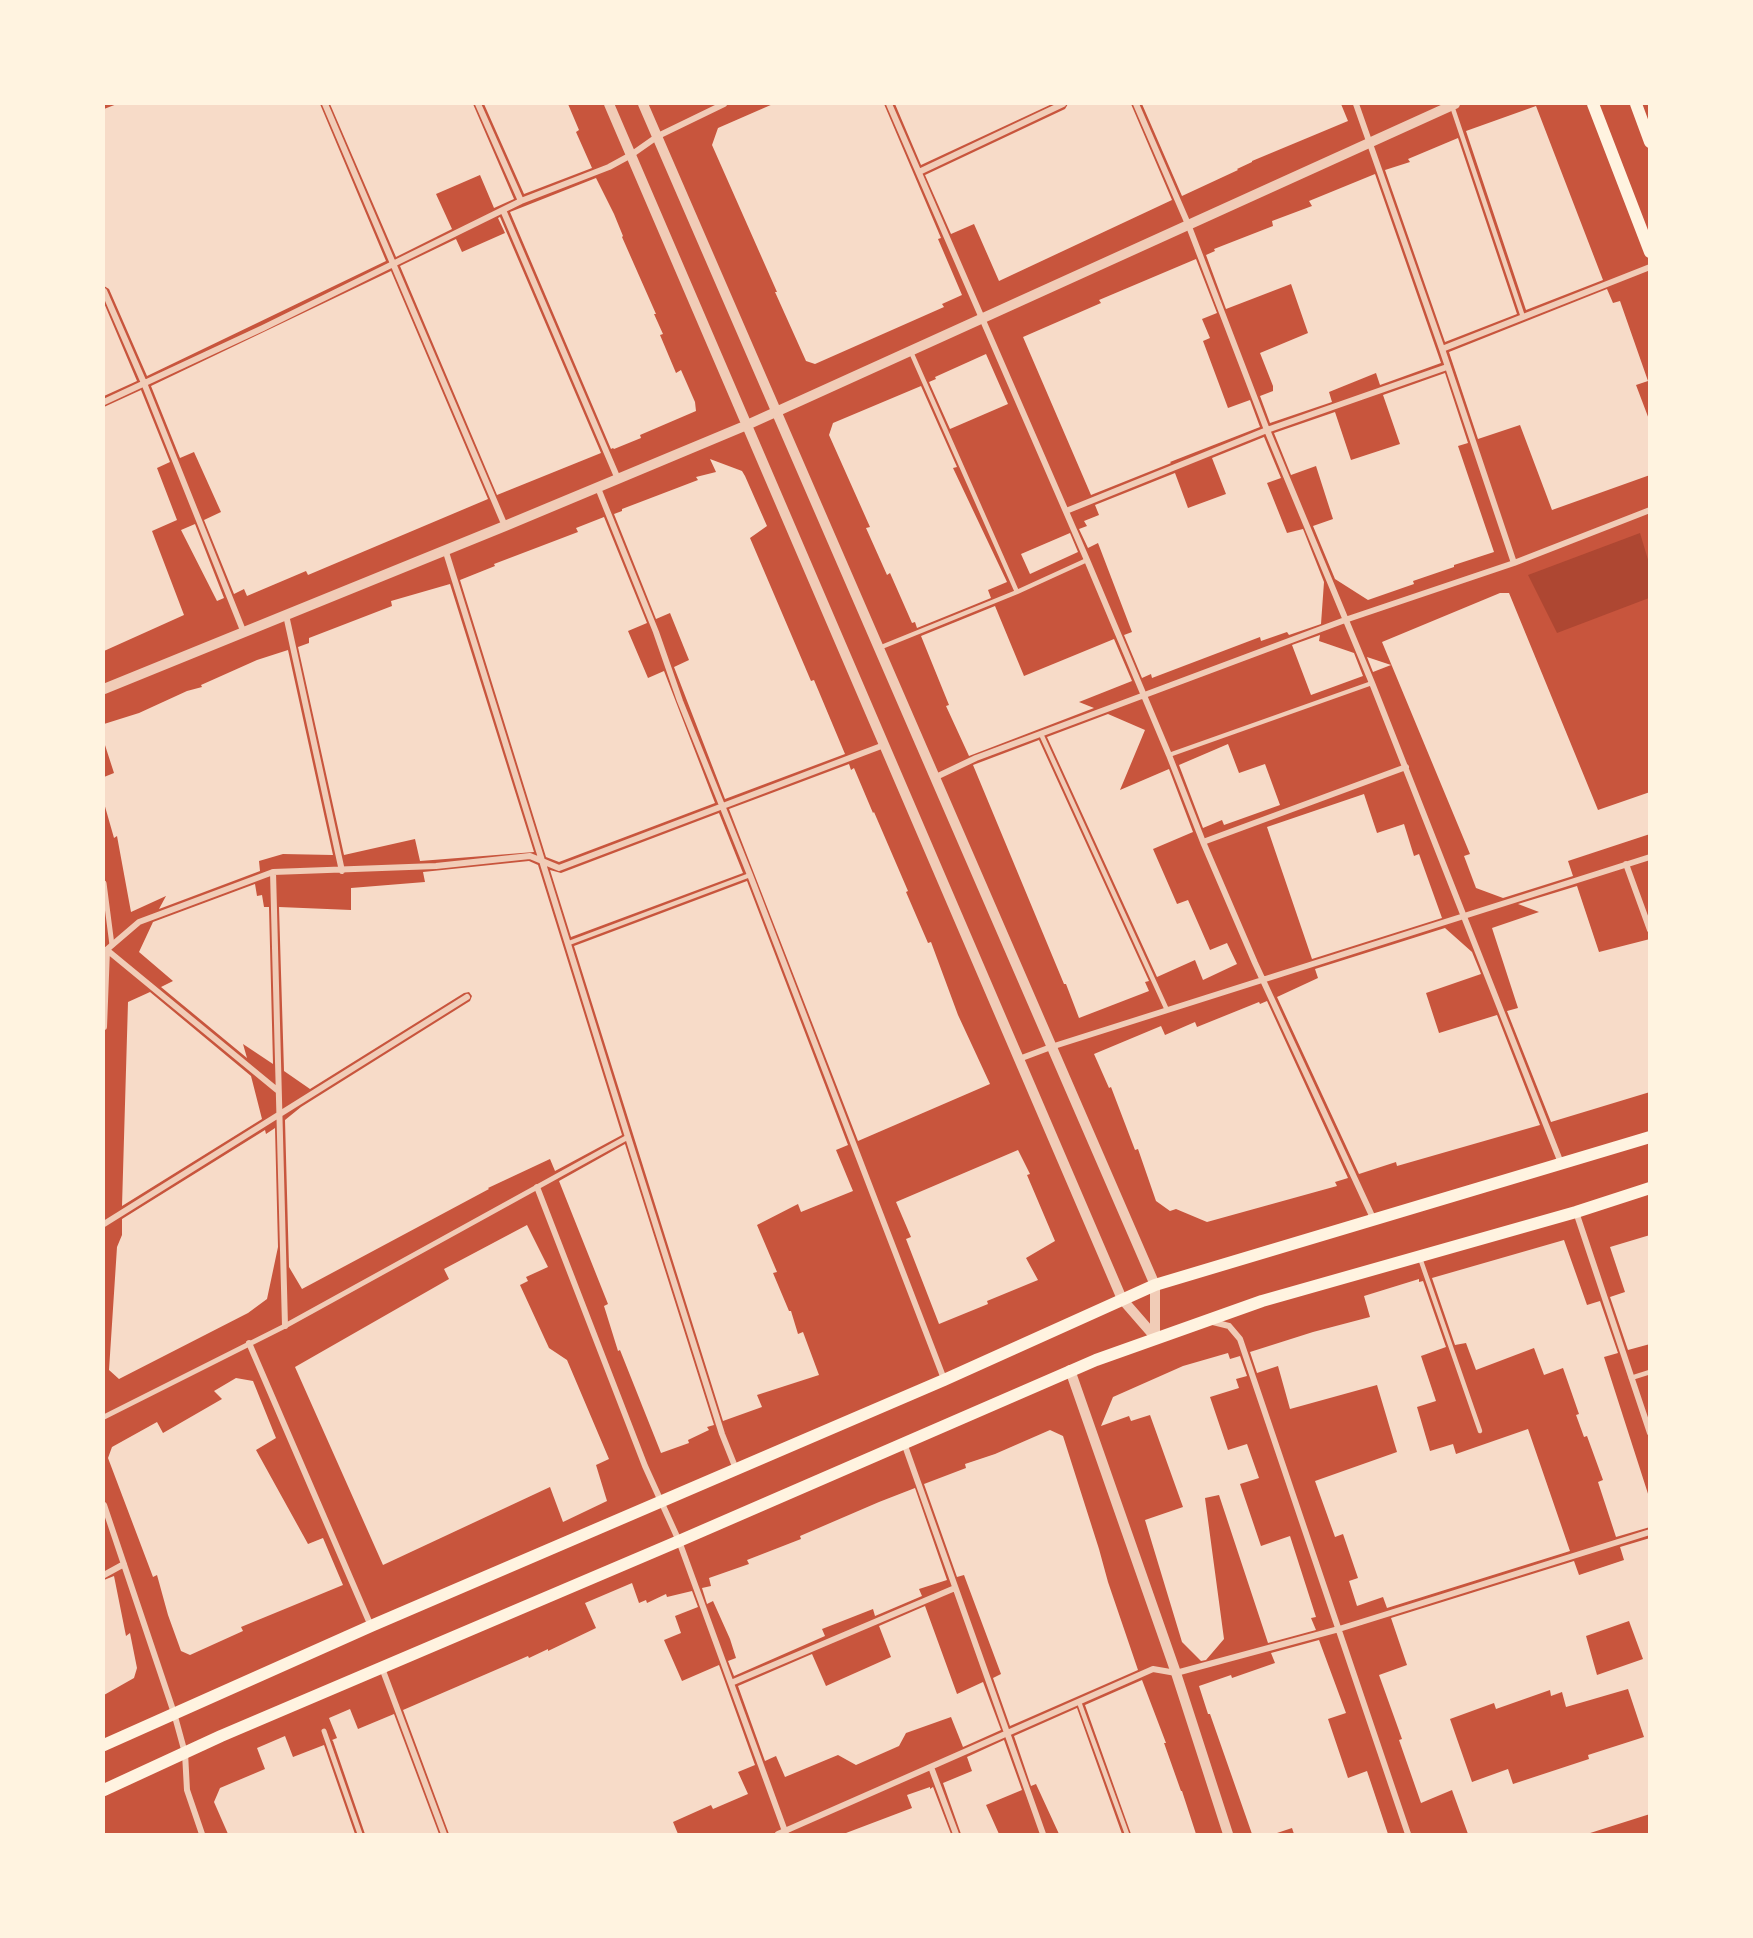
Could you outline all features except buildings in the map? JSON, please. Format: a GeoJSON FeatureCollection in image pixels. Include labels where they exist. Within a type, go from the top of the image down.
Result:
{"type":"FeatureCollection","features":[{"type":"Feature","properties":{"kind":"main road"},"geometry":{"type":"LineString","coordinates":[[1593,104],[1650,252]]}},
{"type":"Feature","properties":{"kind":"main road"},"geometry":{"type":"LineString","coordinates":[[1635,104],[1650,142]]}},
{"type":"Feature","properties":{"kind":"main road"},"geometry":{"type":"LineString","coordinates":[[104,1745],[371,1626],[944,1380],[1155,1285],[1650,1137]]}},
{"type":"Feature","properties":{"kind":"main road"},"geometry":{"type":"LineString","coordinates":[[104,1790],[381,1667],[680,1541],[1070,1370],[1155,1337],[1262,1300],[1576,1212],[1650,1188]]}},
{"type":"Feature","properties":{"kind":"street"},"geometry":{"type":"LineString","coordinates":[[325,104],[505,526]]}},
{"type":"Feature","properties":{"kind":"street"},"geometry":{"type":"LineString","coordinates":[[478,104],[521,201]]}},
{"type":"Feature","properties":{"kind":"street"},"geometry":{"type":"LineString","coordinates":[[609,104],[1122,1299],[1155,1337]]}},
{"type":"Feature","properties":{"kind":"street"},"geometry":{"type":"LineString","coordinates":[[643,104],[1155,1285],[1155,1337]]}},
{"type":"Feature","properties":{"kind":"street"},"geometry":{"type":"LineString","coordinates":[[104,402],[263,328],[521,201],[609,167],[658,136],[724,104]]}},
{"type":"Feature","properties":{"kind":"street"},"geometry":{"type":"LineString","coordinates":[[889,104],[1087,560],[1262,980],[1373,1218]]}},
{"type":"Feature","properties":{"kind":"street"},"geometry":{"type":"LineString","coordinates":[[919,172],[1063,104]]}},
{"type":"Feature","properties":{"kind":"street"},"geometry":{"type":"LineString","coordinates":[[1136,104],[1188,224],[1267,430],[1406,767],[1561,1162]]}},
{"type":"Feature","properties":{"kind":"street"},"geometry":{"type":"LineString","coordinates":[[1356,104],[1514,563]]}},
{"type":"Feature","properties":{"kind":"street"},"geometry":{"type":"LineString","coordinates":[[104,689],[598,488],[777,412],[1448,105]]}},
{"type":"Feature","properties":{"kind":"street"},"geometry":{"type":"LineString","coordinates":[[502,210],[618,479]]}},
{"type":"Feature","properties":{"kind":"street"},"geometry":{"type":"LineString","coordinates":[[1442,349],[1650,267]]}},
{"type":"Feature","properties":{"kind":"street"},"geometry":{"type":"LineString","coordinates":[[104,291],[144,383],[244,633]]}},
{"type":"Feature","properties":{"kind":"street"},"geometry":{"type":"LineString","coordinates":[[1066,511],[1267,430],[1448,367]]}},
{"type":"Feature","properties":{"kind":"street"},"geometry":{"type":"LineString","coordinates":[[598,488],[750,874],[944,1380]]}},
{"type":"Feature","properties":{"kind":"street"},"geometry":{"type":"LineString","coordinates":[[936,777],[976,758],[1345,620],[1514,563],[1650,510]]}},
{"type":"Feature","properties":{"kind":"street"},"geometry":{"type":"LineString","coordinates":[[445,549],[628,1137],[722,1434],[736,1469]]}},
{"type":"Feature","properties":{"kind":"street"},"geometry":{"type":"LineString","coordinates":[[286,615],[342,871]]}},
{"type":"Feature","properties":{"kind":"street"},"geometry":{"type":"LineString","coordinates":[[108,949],[139,922],[273,872],[436,866],[530,856],[559,868],[884,745]]}},
{"type":"Feature","properties":{"kind":"street"},"geometry":{"type":"LineString","coordinates":[[1203,842],[1406,767]]}},
{"type":"Feature","properties":{"kind":"street"},"geometry":{"type":"LineString","coordinates":[[1019,1059],[1650,857]]}},
{"type":"Feature","properties":{"kind":"street"},"geometry":{"type":"LineString","coordinates":[[1626,864],[1650,930]]}},
{"type":"Feature","properties":{"kind":"street"},"geometry":{"type":"LineString","coordinates":[[273,872],[285,1326]]}},
{"type":"Feature","properties":{"kind":"street"},"geometry":{"type":"LineString","coordinates":[[104,884],[108,949],[104,1028]]}},
{"type":"Feature","properties":{"kind":"street"},"geometry":{"type":"LineString","coordinates":[[108,949],[277,1090]]}},
{"type":"Feature","properties":{"kind":"street"},"geometry":{"type":"LineString","coordinates":[[104,1224],[467,997]]}},
{"type":"Feature","properties":{"kind":"street"},"geometry":{"type":"LineString","coordinates":[[104,1417],[285,1326],[628,1137]]}},
{"type":"Feature","properties":{"kind":"street"},"geometry":{"type":"LineString","coordinates":[[537,1187],[645,1466],[680,1541],[783,1834],[1153,1669],[1176,1673],[1339,1629],[1650,1532]]}},
{"type":"Feature","properties":{"kind":"street"},"geometry":{"type":"LineString","coordinates":[[1576,1212],[1650,1433]]}},
{"type":"Feature","properties":{"kind":"street"},"geometry":{"type":"LineString","coordinates":[[1155,1337],[1207,1322],[1220,1322],[1235,1331],[1240,1339],[1408,1834]]}},
{"type":"Feature","properties":{"kind":"street"},"geometry":{"type":"LineString","coordinates":[[249,1343],[371,1626]]}},
{"type":"Feature","properties":{"kind":"street"},"geometry":{"type":"LineString","coordinates":[[1070,1370],[1176,1673],[1228,1834]]}},
{"type":"Feature","properties":{"kind":"street"},"geometry":{"type":"LineString","coordinates":[[903,1442],[1043,1834]]}},
{"type":"Feature","properties":{"kind":"street"},"geometry":{"type":"LineString","coordinates":[[104,1505],[174,1713],[185,1753],[187,1790],[202,1834]]}},
{"type":"Feature","properties":{"kind":"street"},"geometry":{"type":"LineString","coordinates":[[104,1575],[124,1564]]}},
{"type":"Feature","properties":{"kind":"street"},"geometry":{"type":"LineString","coordinates":[[731,1683],[955,1588]]}},
{"type":"Feature","properties":{"kind":"street"},"geometry":{"type":"LineString","coordinates":[[381,1667],[444,1834]]}},
{"type":"Feature","properties":{"kind":"street"},"geometry":{"type":"LineString","coordinates":[[324,1731],[360,1834]]}},
{"type":"Feature","properties":{"kind":"street"},"geometry":{"type":"LineString","coordinates":[[931,1767],[956,1834]]}},
{"type":"Feature","properties":{"kind":"lane"},"geometry":{"type":"LineString","coordinates":[[1448,105],[1523,317]]}},
{"type":"Feature","properties":{"kind":"lane"},"geometry":{"type":"LineString","coordinates":[[912,351],[1017,592]]}},
{"type":"Feature","properties":{"kind":"lane"},"geometry":{"type":"LineString","coordinates":[[879,648],[1017,592],[1087,560]]}},
{"type":"Feature","properties":{"kind":"lane"},"geometry":{"type":"LineString","coordinates":[[1169,755],[1372,683]]}},
{"type":"Feature","properties":{"kind":"lane"},"geometry":{"type":"LineString","coordinates":[[1041,734],[1167,1010]]}},
{"type":"Feature","properties":{"kind":"lane"},"geometry":{"type":"LineString","coordinates":[[569,943],[750,874]]}},
{"type":"Feature","properties":{"kind":"lane"},"geometry":{"type":"LineString","coordinates":[[1419,1256],[1480,1431]]}},
{"type":"Feature","properties":{"kind":"lane"},"geometry":{"type":"LineString","coordinates":[[1631,1378],[1650,1372]]}},
{"type":"Feature","properties":{"kind":"lane"},"geometry":{"type":"LineString","coordinates":[[1079,1701],[1127,1834]]}},
{"type":"Feature","properties":{"kind":"shaded area"},"geometry":{"type":"Polygon","coordinates":[[[1640,533],[1649,563],[1649,598],[1557,633],[1528,575],[1640,533]]]}}]}
